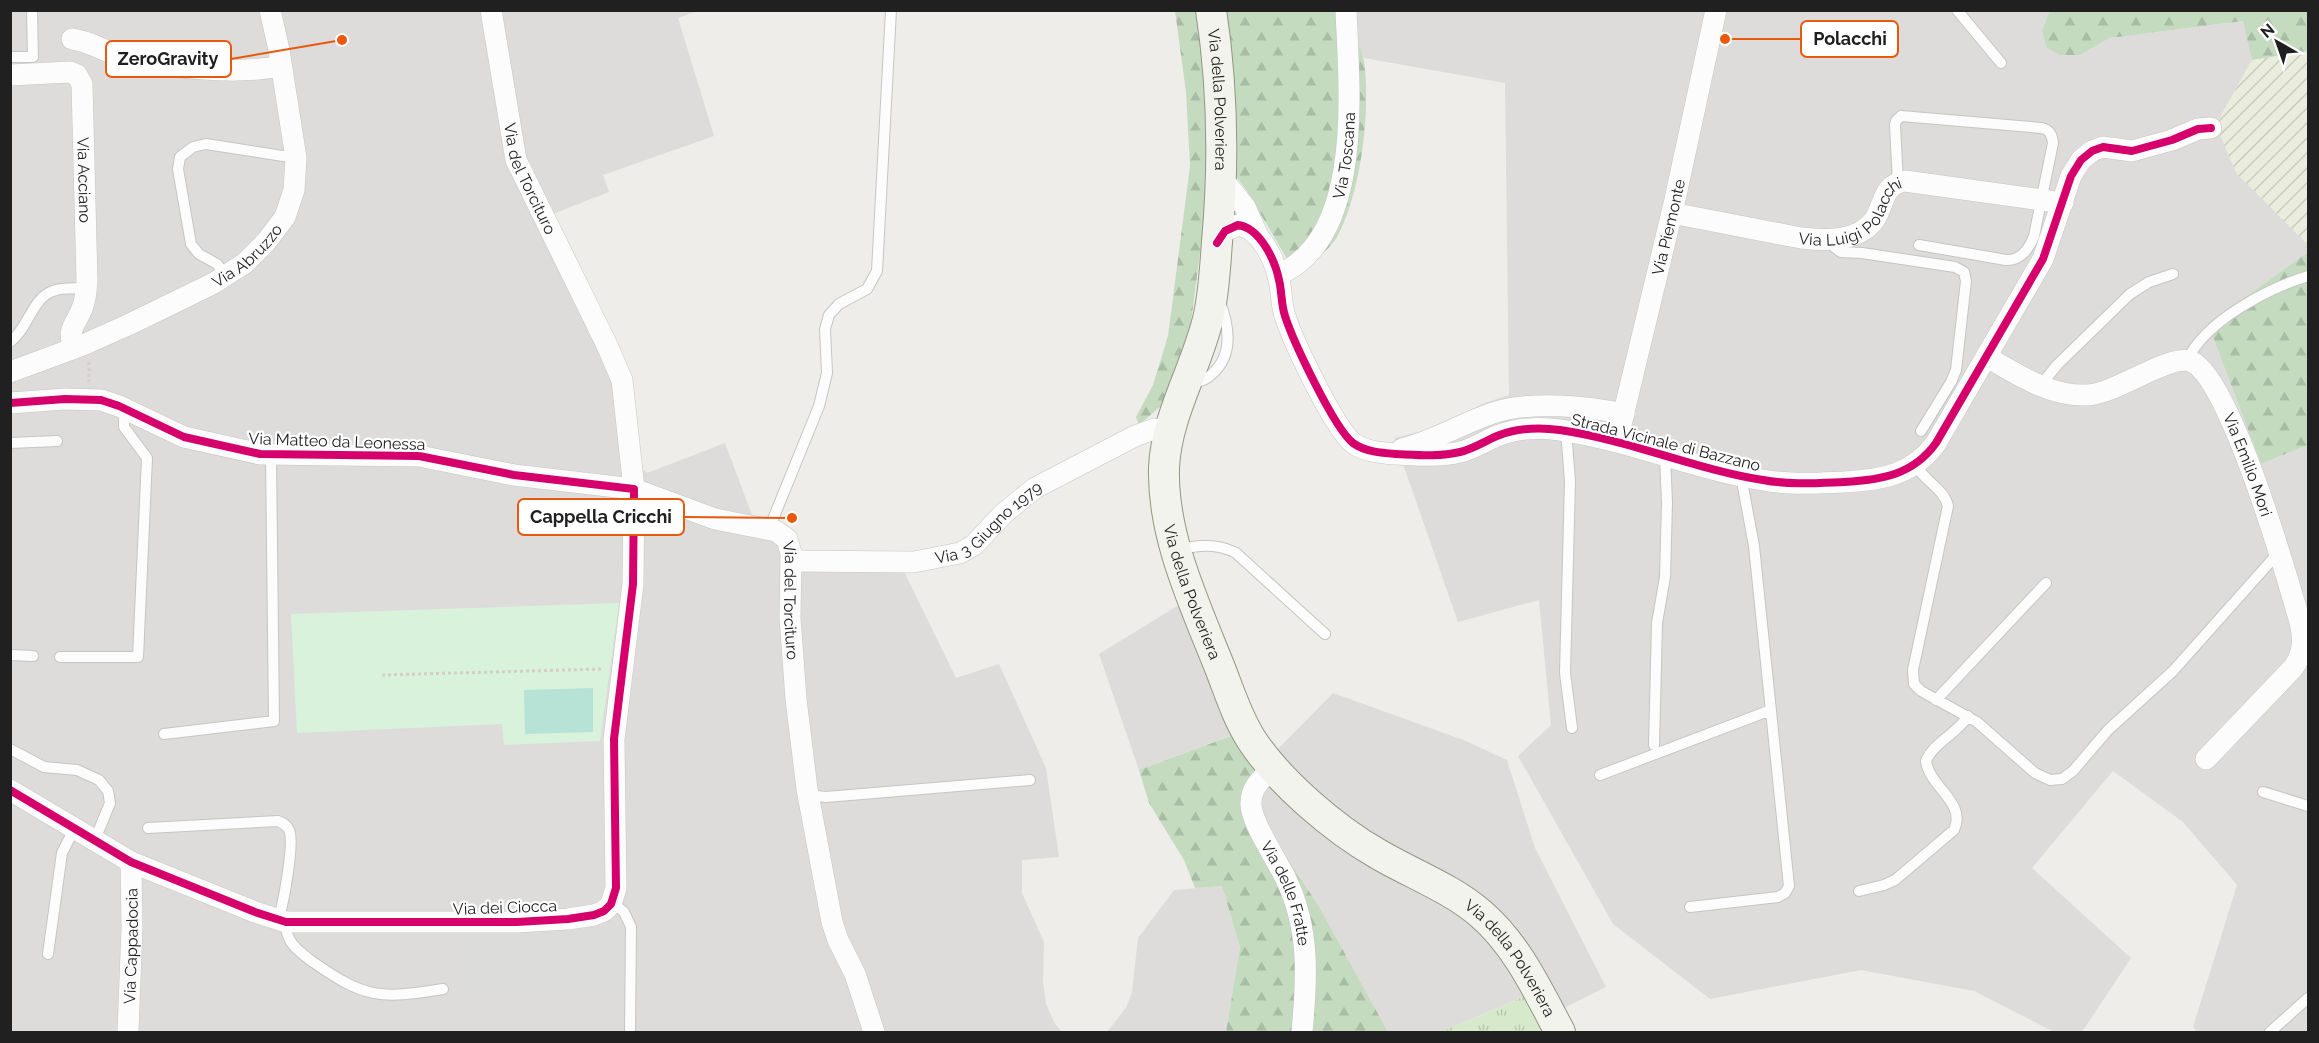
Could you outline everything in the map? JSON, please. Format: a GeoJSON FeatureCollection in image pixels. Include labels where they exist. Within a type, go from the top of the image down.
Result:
{"type":"FeatureCollection","features":[{"type":"Feature","properties":{"kind":"main road","name":"Via della Polveriera"},"geometry":{"type":"LineString","coordinates":[[1211,10],[1222,109],[1220,205],[1214,282],[1204,336],[1170,430],[1165,454],[1168,514],[1195,604],[1240,719],[1253,742],[1274,767],[1322,814],[1354,839],[1455,896],[1480,914],[1500,934],[1519,959],[1560,1032]]}},
{"type":"Feature","properties":{"kind":"street","name":"Via Abruzzo"},"geometry":{"type":"LineString","coordinates":[[10,372],[79,347],[226,276],[256,253],[276,230],[285,217],[294,190],[296,158],[270,10]]}},
{"type":"Feature","properties":{"kind":"street","name":"Via del Torcituro"},"geometry":{"type":"LineString","coordinates":[[491,10],[514,151],[519,168],[622,380],[634,489],[715,519],[769,529],[782,534],[790,546],[794,678],[808,795],[835,932],[855,974],[874,1032]]}},
{"type":"Feature","properties":{"kind":"street","name":"Via Toscana"},"geometry":{"type":"LineString","coordinates":[[1278,275],[1293,267],[1311,249],[1325,228],[1340,193],[1349,117],[1346,10]]}},
{"type":"Feature","properties":{"kind":"street","name":"Via Piemonte"},"geometry":{"type":"LineString","coordinates":[[1617,441],[1672,213],[1716,10]]}},
{"type":"Feature","properties":{"kind":"street"},"geometry":{"type":"LineString","coordinates":[[72,39],[124,57],[176,65],[246,70],[281,66]]}},
{"type":"Feature","properties":{"kind":"street","name":"Via Acciano"},"geometry":{"type":"LineString","coordinates":[[10,75],[70,72],[77,75],[81,81],[87,288],[83,307],[71,330],[70,339],[79,347]]}},
{"type":"Feature","properties":{"kind":"street","name":"Strada Vicinale di Bazzano"},"geometry":{"type":"LineString","coordinates":[[1221,170],[1270,255],[1278,275],[1285,316],[1329,409],[1347,438],[1357,446],[1393,454],[1440,455],[1468,450],[1516,430],[1540,428],[1617,441],[1741,476],[1776,482],[1854,481],[1888,477],[1915,465],[1936,443],[2043,259],[2076,166],[2092,151],[2106,147],[2132,151],[2172,140],[2198,129],[2211,128]]}},
{"type":"Feature","properties":{"kind":"street","name":"Via Luigi Polacchi"},"geometry":{"type":"LineString","coordinates":[[1672,213],[1801,238],[1830,240],[1856,234],[1869,225],[1878,212],[1886,191],[1905,181],[2063,202]]}},
{"type":"Feature","properties":{"kind":"street","name":"Strada Vicinale di Bazzano"},"geometry":{"type":"LineString","coordinates":[[1220,205],[1226,200],[1232,200],[1241,206],[1253,228]]}},
{"type":"Feature","properties":{"kind":"street"},"geometry":{"type":"LineString","coordinates":[[1217,243],[1225,231],[1233,226],[1253,228]]}},
{"type":"Feature","properties":{"kind":"street"},"geometry":{"type":"LineString","coordinates":[[1987,357],[2040,386],[2060,392],[2092,395],[2172,363],[2187,360]]}},
{"type":"Feature","properties":{"kind":"street","name":"Via Emilio Mori"},"geometry":{"type":"LineString","coordinates":[[2187,360],[2195,363],[2206,374],[2231,422],[2260,490],[2306,645],[2293,668],[2206,759]]}},
{"type":"Feature","properties":{"kind":"street","name":"Via Matteo da Leonessa"},"geometry":{"type":"LineString","coordinates":[[10,403],[28,400],[89,399],[109,402],[195,441],[271,455],[419,456],[525,476],[634,489]]}},
{"type":"Feature","properties":{"kind":"street"},"geometry":{"type":"LineString","coordinates":[[1369,450],[1387,451],[1409,447],[1510,409],[1577,407],[1624,414]]}},
{"type":"Feature","properties":{"kind":"street","name":"Via 3 Giugno 1979"},"geometry":{"type":"LineString","coordinates":[[791,561],[914,562],[960,553],[974,545],[1003,514],[1035,488],[1135,436],[1154,429],[1170,430]]}},
{"type":"Feature","properties":{"kind":"street"},"geometry":{"type":"LineString","coordinates":[[612,902],[616,888],[614,739],[633,584],[634,489]]}},
{"type":"Feature","properties":{"kind":"street","name":"Via delle Fratte"},"geometry":{"type":"LineString","coordinates":[[1274,767],[1252,791],[1251,806],[1288,882],[1304,935],[1307,969],[1302,1032]]}},
{"type":"Feature","properties":{"kind":"street","name":"Via dei Ciocca"},"geometry":{"type":"LineString","coordinates":[[10,790],[131,862],[282,921],[542,921],[594,915],[608,908],[612,902]]}},
{"type":"Feature","properties":{"kind":"street","name":"Via Cappadocia"},"geometry":{"type":"LineString","coordinates":[[128,1032],[132,927],[131,862]]}},
{"type":"Feature","properties":{"kind":"lane"},"geometry":{"type":"LineString","coordinates":[[10,57],[33,57],[32,10]]}},
{"type":"Feature","properties":{"kind":"lane"},"geometry":{"type":"LineString","coordinates":[[769,529],[819,406],[827,373],[825,329],[829,315],[840,304],[867,289],[877,271],[891,10]]}},
{"type":"Feature","properties":{"kind":"lane"},"geometry":{"type":"LineString","coordinates":[[1957,10],[2001,63]]}},
{"type":"Feature","properties":{"kind":"lane"},"geometry":{"type":"LineString","coordinates":[[1898,183],[1895,125],[1901,117],[2042,128],[2050,132],[2053,143],[2042,198],[2031,242],[2024,252],[2013,260],[1919,245]]}},
{"type":"Feature","properties":{"kind":"lane"},"geometry":{"type":"LineString","coordinates":[[226,276],[217,264],[199,254],[191,244],[178,169],[180,157],[193,147],[206,144],[296,158]]}},
{"type":"Feature","properties":{"kind":"lane"},"geometry":{"type":"LineString","coordinates":[[1830,240],[1834,248],[1839,251],[1955,267],[1964,272],[1966,280],[1956,370],[1921,431]]}},
{"type":"Feature","properties":{"kind":"lane"},"geometry":{"type":"LineString","coordinates":[[2040,386],[2057,365],[2130,294],[2149,282],[2173,274]]}},
{"type":"Feature","properties":{"kind":"lane"},"geometry":{"type":"LineString","coordinates":[[2187,360],[2202,339],[2244,306],[2270,290],[2308,276]]}},
{"type":"Feature","properties":{"kind":"lane"},"geometry":{"type":"LineString","coordinates":[[10,342],[18,335],[45,295],[60,289],[87,288]]}},
{"type":"Feature","properties":{"kind":"lane"},"geometry":{"type":"LineString","coordinates":[[60,657],[138,657],[147,458],[124,428],[128,410]]}},
{"type":"Feature","properties":{"kind":"lane"},"geometry":{"type":"LineString","coordinates":[[1566,431],[1570,482],[1565,673],[1572,728]]}},
{"type":"Feature","properties":{"kind":"lane"},"geometry":{"type":"LineString","coordinates":[[10,443],[57,441]]}},
{"type":"Feature","properties":{"kind":"lane"},"geometry":{"type":"LineString","coordinates":[[164,734],[274,721],[271,455]]}},
{"type":"Feature","properties":{"kind":"lane"},"geometry":{"type":"LineString","coordinates":[[1654,745],[1657,623],[1665,577],[1667,503],[1665,455]]}},
{"type":"Feature","properties":{"kind":"lane"},"geometry":{"type":"LineString","coordinates":[[1915,465],[1922,477],[1944,495],[1948,506],[1912,674],[1917,688],[1968,716],[2035,773],[2053,780],[2064,778],[2108,730],[2173,670],[2279,552]]}},
{"type":"Feature","properties":{"kind":"lane"},"geometry":{"type":"LineString","coordinates":[[1690,907],[1778,897],[1789,888],[1754,546],[1741,476]]}},
{"type":"Feature","properties":{"kind":"lane"},"geometry":{"type":"LineString","coordinates":[[1177,550],[1205,545],[1220,547],[1236,553],[1325,634]]}},
{"type":"Feature","properties":{"kind":"lane"},"geometry":{"type":"LineString","coordinates":[[1936,700],[2046,583]]}},
{"type":"Feature","properties":{"kind":"lane"},"geometry":{"type":"LineString","coordinates":[[10,655],[33,656]]}},
{"type":"Feature","properties":{"kind":"lane"},"geometry":{"type":"LineString","coordinates":[[1600,775],[1771,710]]}},
{"type":"Feature","properties":{"kind":"lane"},"geometry":{"type":"LineString","coordinates":[[1859,891],[1895,880],[1954,830],[1958,822],[1957,812],[1929,771],[1926,761],[1930,754],[1961,726],[1968,716]]}},
{"type":"Feature","properties":{"kind":"lane"},"geometry":{"type":"LineString","coordinates":[[10,749],[44,767],[77,770],[99,780],[108,791],[110,803],[94,842]]}},
{"type":"Feature","properties":{"kind":"lane"},"geometry":{"type":"LineString","coordinates":[[808,795],[826,797],[1030,780]]}},
{"type":"Feature","properties":{"kind":"lane"},"geometry":{"type":"LineString","coordinates":[[2263,792],[2308,806]]}},
{"type":"Feature","properties":{"kind":"lane"},"geometry":{"type":"LineString","coordinates":[[148,828],[278,821],[285,825],[291,835],[282,921],[286,935],[299,951],[350,987],[367,992],[390,996],[443,988]]}},
{"type":"Feature","properties":{"kind":"lane"},"geometry":{"type":"LineString","coordinates":[[48,954],[62,853],[74,830]]}},
{"type":"Feature","properties":{"kind":"lane"},"geometry":{"type":"LineString","coordinates":[[612,902],[624,912],[631,927],[630,1032]]}},
{"type":"Feature","properties":{"kind":"lane"},"geometry":{"type":"LineString","coordinates":[[2270,1032],[2308,998]]}},
{"type":"Feature","properties":{"kind":"path"},"geometry":{"type":"LineString","coordinates":[[79,347],[89,358],[89,399]]}},
{"type":"Feature","properties":{"kind":"path"},"geometry":{"type":"LineString","coordinates":[[382,675],[623,668]]}},
{"type":"Feature","properties":{"kind":"shaded area"},"geometry":{"type":"Polygon","coordinates":[[[10,11],[694,11],[678,18],[714,136],[603,175],[609,192],[550,215],[616,343],[640,466],[647,473],[725,443],[752,515],[780,525],[797,540],[802,551],[896,555],[956,678],[999,664],[1046,768],[1059,857],[1022,860],[1022,893],[1044,942],[1043,982],[1046,1004],[1055,1024],[1062,1032],[11,1032],[10,11]]]}},
{"type":"Feature","properties":{"kind":"shaded area"},"geometry":{"type":"Polygon","coordinates":[[[1341,11],[2050,11],[2042,31],[2046,47],[2080,55],[2110,38],[2244,21],[2252,60],[2216,125],[2308,245],[2308,252],[2208,324],[2261,464],[2308,445],[2308,1032],[2197,1032],[2193,1027],[2237,885],[2183,822],[2113,771],[2032,868],[2131,958],[2082,1032],[2054,1032],[1974,991],[1861,970],[1710,999],[1613,924],[1518,756],[1551,725],[1539,600],[1458,622],[1394,438],[1423,431],[1485,403],[1509,395],[1505,83],[1364,58],[1341,11]]]}},
{"type":"Feature","properties":{"kind":"shaded area"},"geometry":{"type":"Polygon","coordinates":[[[1200,592],[1254,727],[1139,770],[1099,654],[1200,592]]]}},
{"type":"Feature","properties":{"kind":"shaded area"},"geometry":{"type":"Polygon","coordinates":[[[1333,693],[1466,741],[1507,760],[1535,848],[1606,987],[1542,1019],[1527,995],[1441,1032],[1388,1032],[1320,908],[1245,794],[1262,765],[1333,693]]]}},
{"type":"Feature","properties":{"kind":"shaded area"},"geometry":{"type":"Polygon","coordinates":[[[1222,886],[1240,947],[1226,1032],[1107,1032],[1126,1008],[1132,992],[1138,938],[1174,890],[1222,886]]]}},
{"type":"Feature","properties":{"kind":"shaded area"},"geometry":{"type":"Polygon","coordinates":[[[638,929],[641,988],[468,996],[465,937],[638,929]]]}},
{"type":"Feature","properties":{"kind":"green space"},"geometry":{"type":"Polygon","coordinates":[[[2050,10],[2308,11],[2308,51],[2252,60],[2243,21],[2110,38],[2080,55],[2060,55],[2046,47],[2042,31],[2050,10]]]}},
{"type":"Feature","properties":{"kind":"green space"},"geometry":{"type":"Polygon","coordinates":[[[1175,11],[1341,11],[1363,55],[1366,81],[1365,127],[1358,175],[1345,219],[1335,241],[1312,263],[1287,259],[1247,191],[1232,171],[1211,168],[1190,330],[1167,401],[1139,425],[1136,417],[1153,385],[1168,336],[1190,166],[1186,92],[1175,11]]]}},
{"type":"Feature","properties":{"kind":"green space"},"geometry":{"type":"Polygon","coordinates":[[[2308,51],[2308,245],[2236,173],[2216,125],[2252,60],[2308,51]]]}},
{"type":"Feature","properties":{"kind":"green space"},"geometry":{"type":"Polygon","coordinates":[[[2308,252],[2308,445],[2261,464],[2208,324],[2308,252]]]}},
{"type":"Feature","properties":{"kind":"green space"},"geometry":{"type":"Polygon","coordinates":[[[619,603],[600,741],[504,745],[502,724],[297,733],[291,614],[619,603]]]}},
{"type":"Feature","properties":{"kind":"green space"},"geometry":{"type":"Polygon","coordinates":[[[593,688],[593,732],[525,734],[524,690],[593,688]]]}},
{"type":"Feature","properties":{"kind":"green space"},"geometry":{"type":"Polygon","coordinates":[[[1239,733],[1262,765],[1245,794],[1320,908],[1388,1032],[1226,1032],[1240,947],[1222,886],[1195,888],[1184,860],[1149,803],[1139,770],[1239,733]]]}},
{"type":"Feature","properties":{"kind":"green space"},"geometry":{"type":"Polygon","coordinates":[[[1528,995],[1550,1032],[1441,1032],[1528,995]]]}},
{"type":"Feature","properties":{"kind":"cycle path"},"geometry":{"type":"LineString","coordinates":[[1217,243],[1225,231],[1238,225],[1246,227],[1260,238],[1277,272],[1285,316],[1305,363],[1335,420],[1353,443],[1363,448],[1392,454],[1444,455],[1465,451],[1512,431],[1560,430],[1611,440],[1712,469],[1773,482],[1813,483],[1871,480],[1907,469],[1927,454],[1936,443],[2043,259],[2071,176],[2081,160],[2092,151],[2103,147],[2132,151],[2172,140],[2198,129],[2211,128]]}},
{"type":"Feature","properties":{"kind":"cycle path"},"geometry":{"type":"LineString","coordinates":[[10,403],[65,399],[101,400],[119,406],[184,437],[260,454],[419,456],[514,475],[634,489],[633,584],[614,739],[616,888],[611,904],[604,911],[568,919],[517,922],[286,922],[255,912],[131,862],[10,790]]}},
{"type":"Feature","properties":{"kind":"place","name":"Polacchi"},"geometry":{"type":"Point","coordinates":[1725,39]}},
{"type":"Feature","properties":{"kind":"place","name":"ZeroGravity"},"geometry":{"type":"Point","coordinates":[342,40]}},
{"type":"Feature","properties":{"kind":"place","name":"Cappella Cricchi"},"geometry":{"type":"Point","coordinates":[792,518]}}]}
